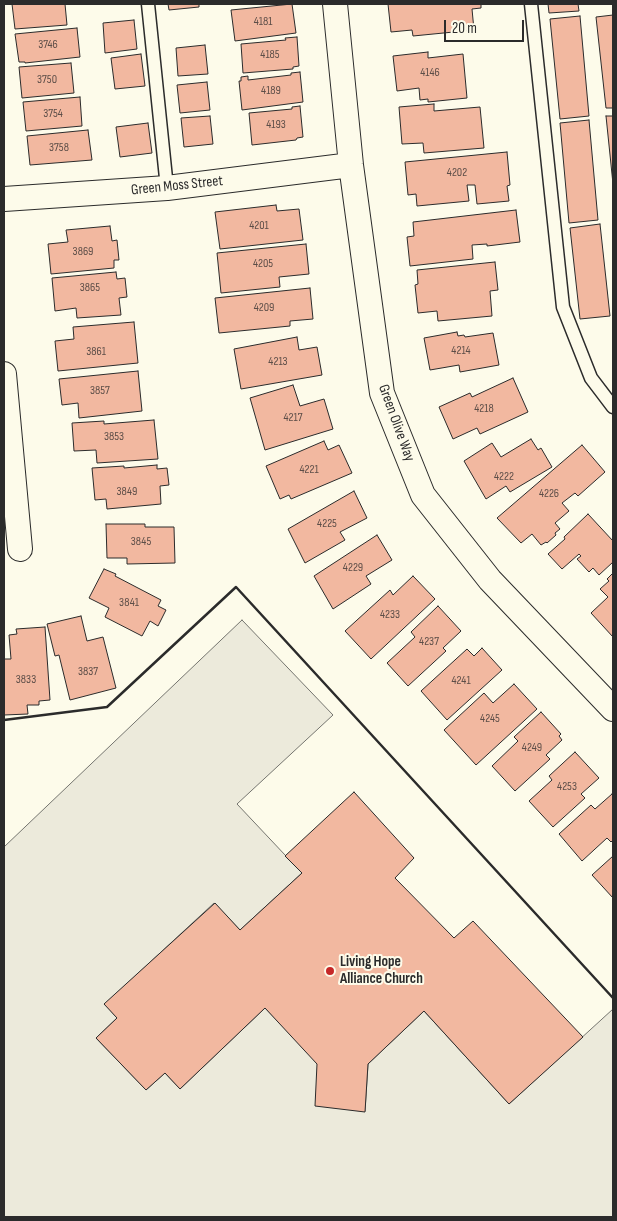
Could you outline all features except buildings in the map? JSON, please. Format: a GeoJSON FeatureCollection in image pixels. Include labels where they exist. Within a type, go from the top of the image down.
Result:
{"type":"FeatureCollection","features":[{"type":"Feature","properties":{"kind":"street","name":"Green Olive Way"},"geometry":{"type":"LineString","coordinates":[[336,4],[350,165],[382,393],[423,495],[490,580],[613,709]]}},
{"type":"Feature","properties":{"kind":"street","name":"Green Moss Street"},"geometry":{"type":"LineString","coordinates":[[4,199],[167,188],[350,165]]}},
{"type":"Feature","properties":{"kind":"street"},"geometry":{"type":"LineString","coordinates":[[4,374],[20,550]]}},
{"type":"Feature","properties":{"kind":"lane"},"geometry":{"type":"LineString","coordinates":[[148,4],[167,188]]}},
{"type":"Feature","properties":{"kind":"lane"},"geometry":{"type":"LineString","coordinates":[[531,4],[563,307],[591,378],[613,407]]}},
{"type":"Feature","properties":{"kind":"shaded area"},"geometry":{"type":"Polygon","coordinates":[[[242,620],[333,715],[237,804],[302,873],[240,930],[214,903],[105,1004],[117,1018],[96,1038],[146,1090],[165,1073],[180,1089],[265,1008],[365,1111],[368,1064],[424,1011],[509,1104],[613,1009],[613,1217],[4,1217],[4,847],[242,620]]]}},
{"type":"Feature","properties":{"kind":"wall"},"geometry":{"type":"LineString","coordinates":[[4,720],[107,707],[236,587],[613,998]]}},
{"type":"Feature","properties":{"kind":"place","name":"Living Hope Alliance Church"},"geometry":{"type":"Point","coordinates":[330,971]}}]}
